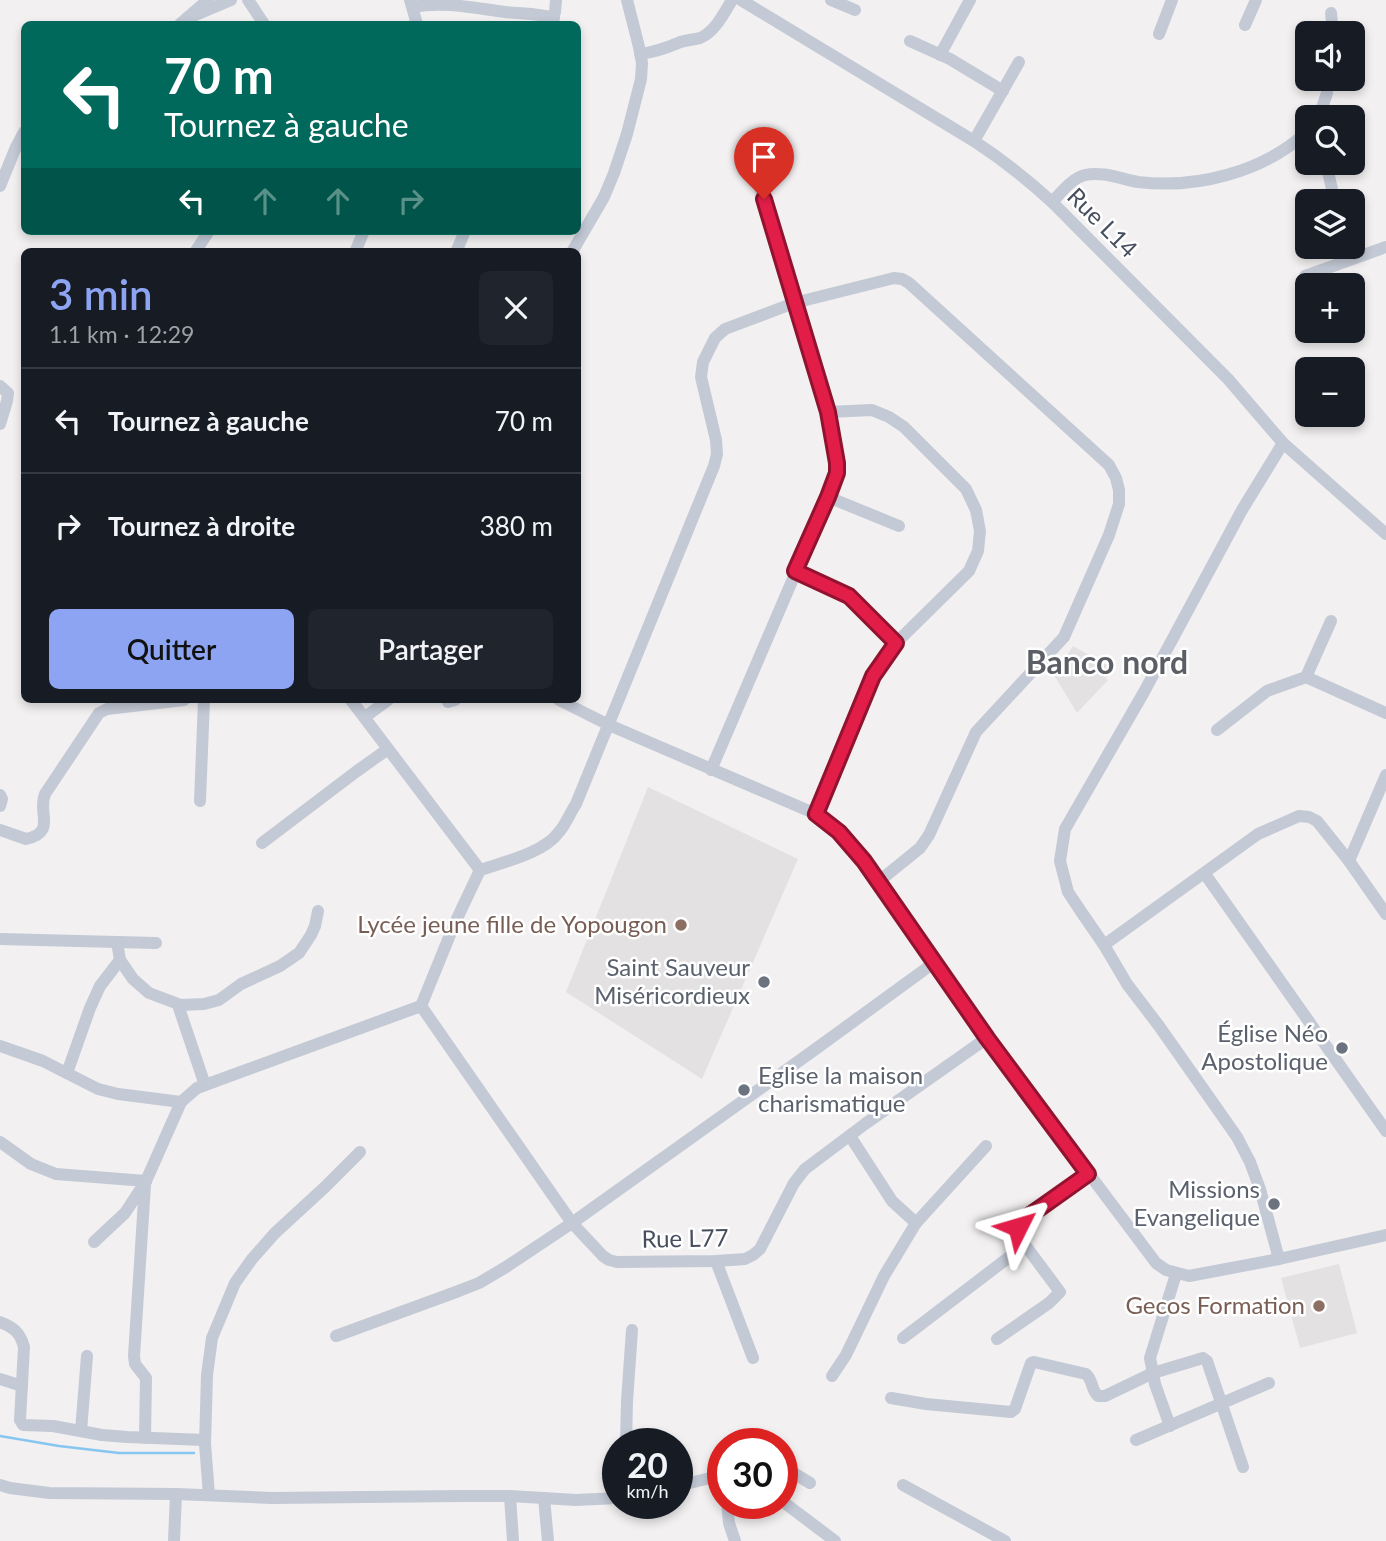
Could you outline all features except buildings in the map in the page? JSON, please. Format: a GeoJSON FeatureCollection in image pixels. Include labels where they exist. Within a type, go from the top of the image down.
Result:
{"type":"FeatureCollection","features":[{"type":"Feature","properties":{"kind":"street"},"geometry":{"type":"LineString","coordinates":[[184,21],[208,0]]}},
{"type":"Feature","properties":{"kind":"street"},"geometry":{"type":"LineString","coordinates":[[185,21],[231,0]]}},
{"type":"Feature","properties":{"kind":"street"},"geometry":{"type":"LineString","coordinates":[[248,0],[262,21]]}},
{"type":"Feature","properties":{"kind":"street"},"geometry":{"type":"LineString","coordinates":[[416,21],[411,4],[535,13],[552,21],[556,0]]}},
{"type":"Feature","properties":{"kind":"street"},"geometry":{"type":"LineString","coordinates":[[574,248],[604,197],[614,173],[641,79],[640,54],[627,0]]}},
{"type":"Feature","properties":{"kind":"street"},"geometry":{"type":"LineString","coordinates":[[640,54],[662,51],[677,43],[700,38],[719,20],[732,0]]}},
{"type":"Feature","properties":{"kind":"street","name":"Rue L14"},"geometry":{"type":"LineString","coordinates":[[741,0],[1007,162],[1052,202],[1228,379],[1283,443],[1386,534]]}},
{"type":"Feature","properties":{"kind":"street"},"geometry":{"type":"LineString","coordinates":[[831,0],[855,10]]}},
{"type":"Feature","properties":{"kind":"street"},"geometry":{"type":"LineString","coordinates":[[940,55],[970,0]]}},
{"type":"Feature","properties":{"kind":"street"},"geometry":{"type":"LineString","coordinates":[[1159,34],[1172,0]]}},
{"type":"Feature","properties":{"kind":"street"},"geometry":{"type":"LineString","coordinates":[[1245,25],[1256,0]]}},
{"type":"Feature","properties":{"kind":"street"},"geometry":{"type":"LineString","coordinates":[[1331,13],[1332,21]]}},
{"type":"Feature","properties":{"kind":"street"},"geometry":{"type":"LineString","coordinates":[[910,41],[1003,91]]}},
{"type":"Feature","properties":{"kind":"street"},"geometry":{"type":"LineString","coordinates":[[974,141],[1019,62]]}},
{"type":"Feature","properties":{"kind":"street"},"geometry":{"type":"LineString","coordinates":[[0,186],[21,137]]}},
{"type":"Feature","properties":{"kind":"street"},"geometry":{"type":"LineString","coordinates":[[1052,202],[1072,182],[1084,175],[1106,174],[1136,181],[1169,184],[1192,183],[1256,165],[1295,141]]}},
{"type":"Feature","properties":{"kind":"street"},"geometry":{"type":"LineString","coordinates":[[711,769],[837,473],[828,412],[756,173]]}},
{"type":"Feature","properties":{"kind":"street"},"geometry":{"type":"LineString","coordinates":[[1329,175],[1332,189]]}},
{"type":"Feature","properties":{"kind":"street"},"geometry":{"type":"LineString","coordinates":[[1312,273],[1386,247]]}},
{"type":"Feature","properties":{"kind":"street"},"geometry":{"type":"LineString","coordinates":[[94,1242],[125,1213],[146,1181],[181,1102],[188,1094],[205,1085],[421,1006],[453,926],[480,870],[537,850],[549,843],[559,833],[576,804],[714,466],[716,440],[702,377],[703,362],[715,338],[724,329],[794,303],[894,278],[909,282],[1110,465],[1119,490],[1119,503],[1109,535],[1064,638],[981,724],[929,835],[920,848],[878,882]]}},
{"type":"Feature","properties":{"kind":"street"},"geometry":{"type":"LineString","coordinates":[[0,386],[8,393],[0,424]]}},
{"type":"Feature","properties":{"kind":"street"},"geometry":{"type":"LineString","coordinates":[[816,814],[873,676],[896,643],[969,571],[978,551],[980,531],[976,510],[966,489],[904,427],[872,410],[828,412]]}},
{"type":"Feature","properties":{"kind":"street"},"geometry":{"type":"LineString","coordinates":[[1279,1259],[1261,1189],[1237,1137],[1127,984],[1068,892],[1060,861],[1065,829],[1144,692],[1242,510],[1283,443]]}},
{"type":"Feature","properties":{"kind":"street"},"geometry":{"type":"LineString","coordinates":[[828,497],[899,526]]}},
{"type":"Feature","properties":{"kind":"street"},"geometry":{"type":"LineString","coordinates":[[795,571],[849,596],[896,643]]}},
{"type":"Feature","properties":{"kind":"street"},"geometry":{"type":"LineString","coordinates":[[1306,677],[1331,621]]}},
{"type":"Feature","properties":{"kind":"street"},"geometry":{"type":"LineString","coordinates":[[1217,730],[1267,691],[1306,677],[1386,713]]}},
{"type":"Feature","properties":{"kind":"street"},"geometry":{"type":"LineString","coordinates":[[0,830],[26,839],[39,835],[46,820],[42,807],[45,794],[99,713],[107,709],[158,703]]}},
{"type":"Feature","properties":{"kind":"street"},"geometry":{"type":"LineString","coordinates":[[200,801],[204,703]]}},
{"type":"Feature","properties":{"kind":"street"},"geometry":{"type":"LineString","coordinates":[[353,703],[480,870]]}},
{"type":"Feature","properties":{"kind":"street"},"geometry":{"type":"LineString","coordinates":[[365,717],[384,703]]}},
{"type":"Feature","properties":{"kind":"street"},"geometry":{"type":"LineString","coordinates":[[565,703],[609,725],[816,814],[839,832],[864,861],[987,1038],[1088,1174],[1156,1263],[1166,1270],[1189,1276],[1386,1236]]}},
{"type":"Feature","properties":{"kind":"street"},"geometry":{"type":"LineString","coordinates":[[262,844],[388,749]]}},
{"type":"Feature","properties":{"kind":"street"},"geometry":{"type":"LineString","coordinates":[[1349,861],[1386,775]]}},
{"type":"Feature","properties":{"kind":"street"},"geometry":{"type":"LineString","coordinates":[[0,795],[0,806]]}},
{"type":"Feature","properties":{"kind":"street"},"geometry":{"type":"LineString","coordinates":[[1104,945],[1258,834],[1299,816],[1318,821],[1386,914]]}},
{"type":"Feature","properties":{"kind":"street"},"geometry":{"type":"LineString","coordinates":[[1205,874],[1386,1131]]}},
{"type":"Feature","properties":{"kind":"street"},"geometry":{"type":"LineString","coordinates":[[117,942],[120,960],[133,979],[149,993],[181,1005],[204,1004],[219,1000],[241,984],[279,967],[299,953],[315,926],[318,911]]}},
{"type":"Feature","properties":{"kind":"street"},"geometry":{"type":"LineString","coordinates":[[0,939],[156,943]]}},
{"type":"Feature","properties":{"kind":"street"},"geometry":{"type":"LineString","coordinates":[[67,1073],[100,986],[120,960]]}},
{"type":"Feature","properties":{"kind":"street"},"geometry":{"type":"LineString","coordinates":[[336,1336],[479,1283],[572,1223],[934,962]]}},
{"type":"Feature","properties":{"kind":"street"},"geometry":{"type":"LineString","coordinates":[[181,1005],[179,1008],[205,1085]]}},
{"type":"Feature","properties":{"kind":"street","name":"Rue L77"},"geometry":{"type":"LineString","coordinates":[[421,1006],[572,1223],[603,1256],[617,1262],[716,1261],[745,1259],[753,1255],[760,1249],[794,1183],[805,1169],[987,1038]]}},
{"type":"Feature","properties":{"kind":"street"},"geometry":{"type":"LineString","coordinates":[[0,1046],[29,1055],[98,1089],[181,1102]]}},
{"type":"Feature","properties":{"kind":"street"},"geometry":{"type":"LineString","coordinates":[[850,1136],[892,1201],[916,1223]]}},
{"type":"Feature","properties":{"kind":"street"},"geometry":{"type":"LineString","coordinates":[[0,1142],[31,1164],[56,1174],[146,1181]]}},
{"type":"Feature","properties":{"kind":"street"},"geometry":{"type":"LineString","coordinates":[[832,1376],[846,1355],[884,1276],[916,1223],[986,1146]]}},
{"type":"Feature","properties":{"kind":"street"},"geometry":{"type":"LineString","coordinates":[[209,1495],[205,1440],[207,1375],[212,1338],[235,1283],[275,1233],[360,1152]]}},
{"type":"Feature","properties":{"kind":"street"},"geometry":{"type":"LineString","coordinates":[[997,1339],[1049,1303],[1060,1292],[1026,1245],[1018,1227],[1019,1223],[1088,1174]]}},
{"type":"Feature","properties":{"kind":"street"},"geometry":{"type":"LineString","coordinates":[[145,1438],[146,1378],[135,1364],[135,1356],[146,1181]]}},
{"type":"Feature","properties":{"kind":"street"},"geometry":{"type":"LineString","coordinates":[[903,1338],[1026,1245]]}},
{"type":"Feature","properties":{"kind":"street"},"geometry":{"type":"LineString","coordinates":[[716,1261],[754,1357]]}},
{"type":"Feature","properties":{"kind":"street"},"geometry":{"type":"LineString","coordinates":[[1170,1426],[1155,1384],[1150,1354],[1176,1274]]}},
{"type":"Feature","properties":{"kind":"street"},"geometry":{"type":"LineString","coordinates":[[0,1322],[15,1329],[22,1338],[24,1347],[20,1420],[23,1425],[53,1426],[102,1435],[205,1440]]}},
{"type":"Feature","properties":{"kind":"street"},"geometry":{"type":"LineString","coordinates":[[626,1428],[632,1330]]}},
{"type":"Feature","properties":{"kind":"street"},"geometry":{"type":"LineString","coordinates":[[81,1431],[87,1356]]}},
{"type":"Feature","properties":{"kind":"street"},"geometry":{"type":"LineString","coordinates":[[891,1398],[1011,1412],[1015,1409],[1029,1366],[1034,1362],[1086,1374],[1094,1392],[1098,1396],[1105,1396],[1153,1374],[1203,1358],[1207,1361],[1243,1467]]}},
{"type":"Feature","properties":{"kind":"street"},"geometry":{"type":"LineString","coordinates":[[0,1379],[22,1386]]}},
{"type":"Feature","properties":{"kind":"street"},"geometry":{"type":"LineString","coordinates":[[1136,1440],[1269,1383]]}},
{"type":"Feature","properties":{"kind":"street"},"geometry":{"type":"LineString","coordinates":[[798,1476],[810,1483]]}},
{"type":"Feature","properties":{"kind":"street"},"geometry":{"type":"LineString","coordinates":[[0,1485],[48,1493],[272,1498],[510,1496],[602,1499]]}},
{"type":"Feature","properties":{"kind":"street"},"geometry":{"type":"LineString","coordinates":[[903,1485],[1005,1541]]}},
{"type":"Feature","properties":{"kind":"street"},"geometry":{"type":"LineString","coordinates":[[174,1541],[176,1494]]}},
{"type":"Feature","properties":{"kind":"street"},"geometry":{"type":"LineString","coordinates":[[510,1496],[513,1541]]}},
{"type":"Feature","properties":{"kind":"street"},"geometry":{"type":"LineString","coordinates":[[544,1498],[548,1541]]}},
{"type":"Feature","properties":{"kind":"street"},"geometry":{"type":"LineString","coordinates":[[798,1513],[835,1541]]}},
{"type":"Feature","properties":{"kind":"street"},"geometry":{"type":"LineString","coordinates":[[729,1519],[735,1541]]}},
{"type":"Feature","properties":{"kind":"shaded area"},"geometry":{"type":"Polygon","coordinates":[[[1073,646],[1112,668],[1106,678],[1108,680],[1077,713],[1051,670],[1066,657],[1073,646]]]}},
{"type":"Feature","properties":{"kind":"shaded area","name":"Lycée jeune fille de Yopougon"},"geometry":{"type":"Polygon","coordinates":[[[648,787],[798,859],[702,1079],[566,992],[648,787]]]}},
{"type":"Feature","properties":{"kind":"shaded area","name":"Gecos Formation"},"geometry":{"type":"Polygon","coordinates":[[[1339,1264],[1357,1333],[1300,1348],[1281,1278],[1339,1264]]]}},
{"type":"Feature","properties":{"kind":"waterway"},"geometry":{"type":"LineString","coordinates":[[0,1436],[119,1453],[194,1453]]}},
{"type":"Feature","properties":{"kind":"place","name":"Lycée jeune fille de Yopougon"},"geometry":{"type":"Point","coordinates":[681,925]}},
{"type":"Feature","properties":{"kind":"place","name":"Saint Sauveur Miséricordieux"},"geometry":{"type":"Point","coordinates":[764,982]}},
{"type":"Feature","properties":{"kind":"place","name":"Église Néo Apostolique"},"geometry":{"type":"Point","coordinates":[1342,1048]}},
{"type":"Feature","properties":{"kind":"place","name":"Eglise la maison charismatique"},"geometry":{"type":"Point","coordinates":[744,1090]}},
{"type":"Feature","properties":{"kind":"place","name":"Missions Evangelique"},"geometry":{"type":"Point","coordinates":[1274,1204]}},
{"type":"Feature","properties":{"kind":"place","name":"Gecos Formation"},"geometry":{"type":"Point","coordinates":[1319,1306]}},
{"type":"Feature","properties":{"kind":"district","name":"Banco nord"},"geometry":{"type":"Point","coordinates":[1107,663]}},
{"type":"Feature","properties":{"kind":"route"},"geometry":{"type":"LineString","coordinates":[[764,199],[828,412],[837,463],[837,473],[828,497],[795,571],[849,596],[896,643],[873,676],[816,814],[839,832],[864,861],[987,1038],[1088,1174],[1019,1223],[1018,1227]]}}]}
